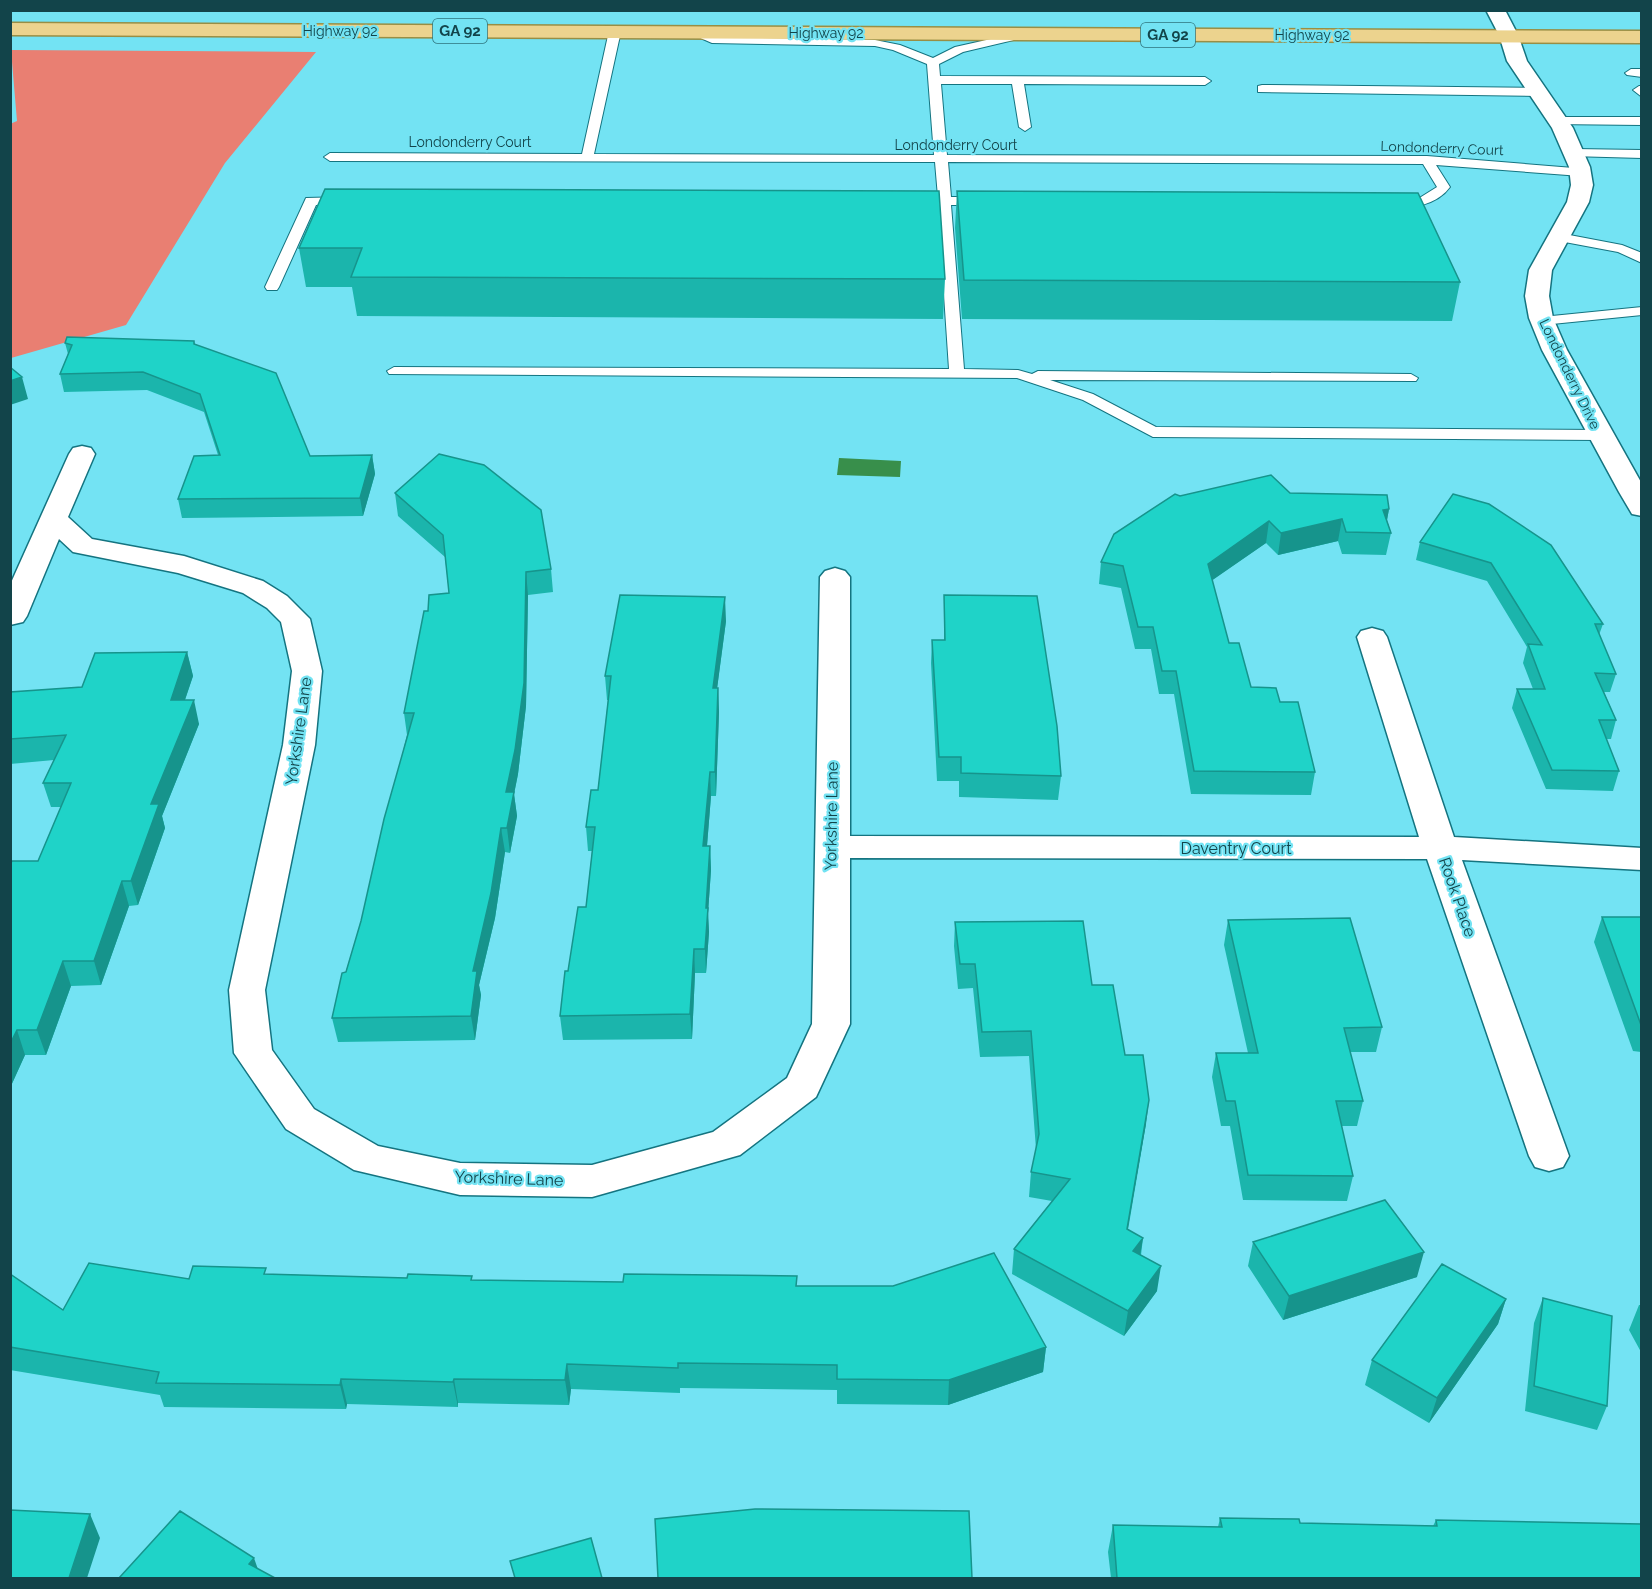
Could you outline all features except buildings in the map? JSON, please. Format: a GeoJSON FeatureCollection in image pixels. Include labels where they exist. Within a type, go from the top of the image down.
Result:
{"type":"FeatureCollection","features":[{"type":"Feature","properties":{"kind":"main road","name":"Highway 92"},"geometry":{"type":"LineString","coordinates":[[10,29],[1641,37]]}},
{"type":"Feature","properties":{"kind":"street"},"geometry":{"type":"LineString","coordinates":[[1495,10],[1509,36],[1515,59],[1539,92],[1578,162]]}},
{"type":"Feature","properties":{"kind":"street","name":"Londonderry Drive"},"geometry":{"type":"LineString","coordinates":[[1578,162],[1580,200],[1550,249],[1539,274],[1537,297],[1542,321],[1600,435],[1641,508]]}},
{"type":"Feature","properties":{"kind":"street"},"geometry":{"type":"LineString","coordinates":[[12,616],[82,454]]}},
{"type":"Feature","properties":{"kind":"street","name":"Yorkshire Lane"},"geometry":{"type":"LineString","coordinates":[[53,519],[83,546],[184,565],[253,587],[277,602],[295,619],[307,671],[299,745],[247,990],[254,1053],[300,1119],[368,1159],[460,1179],[592,1181],[726,1144],[802,1087],[831,1024],[835,577]]}},
{"type":"Feature","properties":{"kind":"street","name":"Rook Place"},"geometry":{"type":"LineString","coordinates":[[1371,637],[1440,848],[1549,1156]]}},
{"type":"Feature","properties":{"kind":"street","name":"Daventry Court"},"geometry":{"type":"LineString","coordinates":[[831,847],[1440,848],[1641,859]]}},
{"type":"Feature","properties":{"kind":"lane"},"geometry":{"type":"LineString","coordinates":[[587,158],[615,31]]}},
{"type":"Feature","properties":{"kind":"lane"},"geometry":{"type":"LineString","coordinates":[[695,33],[712,40],[875,43],[896,46],[933,62],[959,49],[1026,34]]}},
{"type":"Feature","properties":{"kind":"lane"},"geometry":{"type":"LineString","coordinates":[[933,62],[940,160],[946,201],[957,374]]}},
{"type":"Feature","properties":{"kind":"lane"},"geometry":{"type":"LineString","coordinates":[[935,80],[1204,81]]}},
{"type":"Feature","properties":{"kind":"lane"},"geometry":{"type":"LineString","coordinates":[[1017,80],[1025,127]]}},
{"type":"Feature","properties":{"kind":"lane"},"geometry":{"type":"LineString","coordinates":[[1262,89],[1539,92]]}},
{"type":"Feature","properties":{"kind":"lane"},"geometry":{"type":"LineString","coordinates":[[1556,121],[1641,121]]}},
{"type":"Feature","properties":{"kind":"lane","name":"Londonderry Court"},"geometry":{"type":"LineString","coordinates":[[330,156],[1578,162],[1641,154]]}},
{"type":"Feature","properties":{"kind":"lane"},"geometry":{"type":"LineString","coordinates":[[1386,202],[1418,202],[1438,195],[1444,187],[1427,160]]}},
{"type":"Feature","properties":{"kind":"lane"},"geometry":{"type":"LineString","coordinates":[[272,287],[311,201],[357,201]]}},
{"type":"Feature","properties":{"kind":"lane"},"geometry":{"type":"LineString","coordinates":[[898,201],[993,201]]}},
{"type":"Feature","properties":{"kind":"lane"},"geometry":{"type":"LineString","coordinates":[[1559,237],[1622,249],[1641,259]]}},
{"type":"Feature","properties":{"kind":"lane"},"geometry":{"type":"LineString","coordinates":[[1542,321],[1641,311]]}},
{"type":"Feature","properties":{"kind":"lane"},"geometry":{"type":"LineString","coordinates":[[394,372],[1412,378]]}},
{"type":"Feature","properties":{"kind":"lane"},"geometry":{"type":"LineString","coordinates":[[1018,374],[1088,397],[1153,432],[1600,435]]}},
{"type":"Feature","properties":{"kind":"shaded area"},"geometry":{"type":"Polygon","coordinates":[[[11,50],[316,52],[225,163],[126,325],[11,358],[10,124],[17,121],[11,50]]]}},
{"type":"Feature","properties":{"kind":"shaded area"},"geometry":{"type":"Polygon","coordinates":[[[839,458],[901,461],[900,477],[837,475],[839,458]]]}}]}
